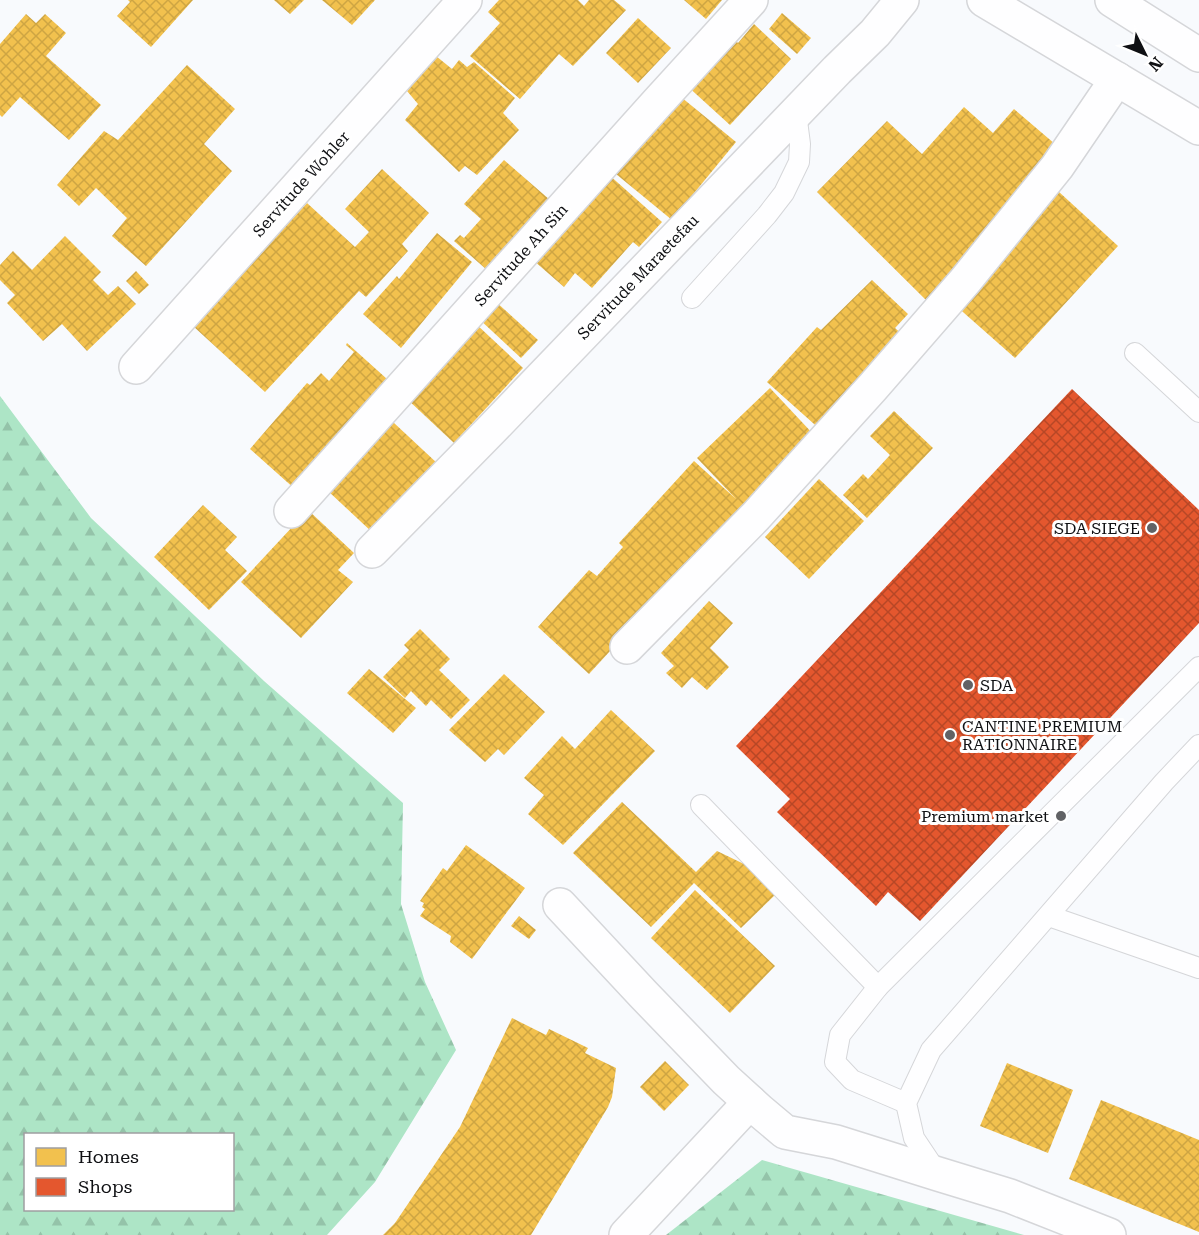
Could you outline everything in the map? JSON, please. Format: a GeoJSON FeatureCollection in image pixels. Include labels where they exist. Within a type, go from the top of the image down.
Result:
{"type":"FeatureCollection","features":[{"type":"Feature","properties":{"kind":"street","name":"Servitude Wohler"},"geometry":{"type":"LineString","coordinates":[[136,367],[465,0]]}},
{"type":"Feature","properties":{"kind":"street","name":"Servitude Ah Sin"},"geometry":{"type":"LineString","coordinates":[[291,511],[751,0]]}},
{"type":"Feature","properties":{"kind":"street","name":"Servitude Maraetefau"},"geometry":{"type":"LineString","coordinates":[[372,551],[875,33],[902,0]]}},
{"type":"Feature","properties":{"kind":"street"},"geometry":{"type":"LineString","coordinates":[[984,0],[1199,128]]}},
{"type":"Feature","properties":{"kind":"street"},"geometry":{"type":"LineString","coordinates":[[1112,0],[1199,55]]}},
{"type":"Feature","properties":{"kind":"street"},"geometry":{"type":"LineString","coordinates":[[627,647],[756,516],[873,388],[1057,167],[1117,79]]}},
{"type":"Feature","properties":{"kind":"street"},"geometry":{"type":"LineString","coordinates":[[560,905],[726,1080],[785,1132],[836,1142],[1010,1196],[1109,1235]]}},
{"type":"Feature","properties":{"kind":"street"},"geometry":{"type":"LineString","coordinates":[[626,1235],[750,1102]]}},
{"type":"Feature","properties":{"kind":"lane"},"geometry":{"type":"LineString","coordinates":[[692,298],[784,194],[799,162],[800,144],[796,113]]}},
{"type":"Feature","properties":{"kind":"lane"},"geometry":{"type":"LineString","coordinates":[[1135,353],[1199,412]]}},
{"type":"Feature","properties":{"kind":"lane"},"geometry":{"type":"LineString","coordinates":[[906,1103],[852,1080],[835,1062],[840,1035],[878,987],[1199,667]]}},
{"type":"Feature","properties":{"kind":"lane"},"geometry":{"type":"LineString","coordinates":[[938,1174],[914,1138],[906,1103],[931,1050],[1164,782],[1199,745]]}},
{"type":"Feature","properties":{"kind":"lane"},"geometry":{"type":"LineString","coordinates":[[701,806],[878,987]]}},
{"type":"Feature","properties":{"kind":"lane"},"geometry":{"type":"LineString","coordinates":[[1049,916],[1199,968]]}},
{"type":"Feature","properties":{"kind":"green space"},"geometry":{"type":"Polygon","coordinates":[[[0,396],[91,518],[264,681],[403,803],[401,904],[425,982],[456,1050],[375,1182],[327,1235],[0,1235],[0,396]]]}},
{"type":"Feature","properties":{"kind":"green space"},"geometry":{"type":"Polygon","coordinates":[[[762,1160],[1024,1235],[666,1235],[762,1160]]]}},
{"type":"Feature","properties":{"kind":"building: Homes"},"geometry":{"type":"Polygon","coordinates":[[[128,0],[193,0],[151,47],[117,16],[130,2],[128,0]]]}},
{"type":"Feature","properties":{"kind":"building: Homes"},"geometry":{"type":"Polygon","coordinates":[[[274,0],[304,0],[290,14],[274,0]]]}},
{"type":"Feature","properties":{"kind":"building: Homes"},"geometry":{"type":"Polygon","coordinates":[[[322,0],[375,0],[352,25],[322,0]]]}},
{"type":"Feature","properties":{"kind":"building: Homes"},"geometry":{"type":"Polygon","coordinates":[[[499,0],[578,0],[584,6],[589,0],[614,0],[626,10],[573,66],[559,54],[520,99],[470,56],[500,23],[488,12],[499,0]]]}},
{"type":"Feature","properties":{"kind":"building: Homes"},"geometry":{"type":"Polygon","coordinates":[[[684,0],[722,0],[706,19],[684,0]]]}},
{"type":"Feature","properties":{"kind":"building: Homes"},"geometry":{"type":"Polygon","coordinates":[[[782,13],[811,38],[797,54],[769,29],[782,13]]]}},
{"type":"Feature","properties":{"kind":"building: Homes"},"geometry":{"type":"Polygon","coordinates":[[[26,14],[36,23],[45,14],[66,33],[46,56],[101,105],[69,140],[20,97],[2,117],[0,115],[0,44],[26,14]]]}},
{"type":"Feature","properties":{"kind":"building: Homes"},"geometry":{"type":"Polygon","coordinates":[[[638,18],[671,48],[638,83],[606,53],[638,18]]]}},
{"type":"Feature","properties":{"kind":"building: Homes"},"geometry":{"type":"Polygon","coordinates":[[[754,24],[791,59],[730,125],[685,84],[732,37],[738,43],[754,24]]]}},
{"type":"Feature","properties":{"kind":"building: Homes"},"geometry":{"type":"Polygon","coordinates":[[[436,56],[452,69],[459,60],[467,67],[474,62],[515,98],[503,113],[519,130],[477,175],[465,166],[459,172],[405,120],[418,104],[407,91],[436,56]]]}},
{"type":"Feature","properties":{"kind":"building: Homes"},"geometry":{"type":"Polygon","coordinates":[[[187,65],[235,109],[204,144],[232,171],[146,266],[112,236],[127,218],[96,188],[79,206],[57,185],[104,131],[118,140],[187,65]]]}},
{"type":"Feature","properties":{"kind":"building: Homes"},"geometry":{"type":"Polygon","coordinates":[[[681,97],[736,142],[672,220],[616,174],[681,97]]]}},
{"type":"Feature","properties":{"kind":"building: Homes"},"geometry":{"type":"Polygon","coordinates":[[[964,107],[993,133],[1014,109],[1062,150],[931,305],[817,192],[887,121],[922,154],[964,107]]]}},
{"type":"Feature","properties":{"kind":"building: Homes"},"geometry":{"type":"Polygon","coordinates":[[[504,160],[550,200],[487,270],[454,241],[460,235],[464,238],[481,219],[464,204],[504,160]]]}},
{"type":"Feature","properties":{"kind":"building: Homes"},"geometry":{"type":"Polygon","coordinates":[[[382,169],[429,213],[402,244],[408,251],[366,297],[359,291],[265,392],[193,326],[307,203],[355,247],[369,232],[345,209],[382,169]]]}},
{"type":"Feature","properties":{"kind":"building: Homes"},"geometry":{"type":"Polygon","coordinates":[[[608,174],[662,222],[639,247],[633,242],[592,288],[575,273],[564,287],[533,260],[608,174]]]}},
{"type":"Feature","properties":{"kind":"building: Homes"},"geometry":{"type":"Polygon","coordinates":[[[1058,191],[1118,246],[1015,358],[955,305],[1058,191]]]}},
{"type":"Feature","properties":{"kind":"building: Homes"},"geometry":{"type":"Polygon","coordinates":[[[437,233],[472,262],[401,348],[363,314],[397,276],[399,279],[437,233]]]}},
{"type":"Feature","properties":{"kind":"building: Homes"},"geometry":{"type":"Polygon","coordinates":[[[65,236],[101,272],[93,280],[108,295],[118,286],[136,304],[87,351],[62,324],[43,341],[7,303],[15,295],[0,280],[0,265],[13,251],[32,270],[65,236]]]}},
{"type":"Feature","properties":{"kind":"building: Homes"},"geometry":{"type":"Polygon","coordinates":[[[136,271],[149,285],[139,294],[126,281],[136,271]]]}},
{"type":"Feature","properties":{"kind":"building: Homes"},"geometry":{"type":"Polygon","coordinates":[[[872,280],[908,314],[895,328],[907,339],[823,432],[767,382],[817,327],[821,330],[872,280]]]}},
{"type":"Feature","properties":{"kind":"building: Homes"},"geometry":{"type":"Polygon","coordinates":[[[495,301],[538,340],[521,358],[478,318],[495,301]]]}},
{"type":"Feature","properties":{"kind":"building: Homes"},"geometry":{"type":"Polygon","coordinates":[[[475,323],[523,368],[454,443],[406,398],[475,323]]]}},
{"type":"Feature","properties":{"kind":"building: Homes"},"geometry":{"type":"Polygon","coordinates":[[[347,343],[387,379],[349,420],[355,425],[296,490],[250,449],[307,383],[310,385],[321,373],[329,381],[354,352],[346,345],[347,343]]]}},
{"type":"Feature","properties":{"kind":"building: Homes"},"geometry":{"type":"Polygon","coordinates":[[[770,388],[815,436],[743,506],[589,674],[538,627],[589,570],[597,576],[623,547],[619,543],[694,461],[736,499],[697,458],[770,388]]]}},
{"type":"Feature","properties":{"kind":"building: Homes"},"geometry":{"type":"Polygon","coordinates":[[[894,411],[933,448],[867,518],[843,495],[863,474],[868,479],[890,455],[870,436],[894,411]]]}},
{"type":"Feature","properties":{"kind":"building: Homes"},"geometry":{"type":"Polygon","coordinates":[[[393,422],[438,464],[373,533],[328,491],[393,422]]]}},
{"type":"Feature","properties":{"kind":"building: Homes"},"geometry":{"type":"Polygon","coordinates":[[[819,479],[864,521],[809,579],[765,537],[819,479]]]}},
{"type":"Feature","properties":{"kind":"building: Homes"},"geometry":{"type":"Polygon","coordinates":[[[203,505],[237,537],[225,550],[247,571],[209,610],[154,557],[203,505]]]}},
{"type":"Feature","properties":{"kind":"building: Homes"},"geometry":{"type":"Polygon","coordinates":[[[308,510],[354,553],[338,570],[353,582],[301,638],[241,582],[308,510]]]}},
{"type":"Feature","properties":{"kind":"building: Homes"},"geometry":{"type":"Polygon","coordinates":[[[709,601],[733,623],[710,648],[729,667],[707,690],[692,677],[682,688],[666,673],[674,666],[661,653],[709,601]]]}},
{"type":"Feature","properties":{"kind":"building: Homes"},"geometry":{"type":"Polygon","coordinates":[[[420,629],[450,659],[439,670],[470,700],[451,719],[431,700],[426,706],[411,691],[405,698],[383,677],[409,650],[404,645],[420,629]]]}},
{"type":"Feature","properties":{"kind":"building: Homes"},"geometry":{"type":"Polygon","coordinates":[[[369,669],[416,708],[393,733],[347,693],[369,669]]]}},
{"type":"Feature","properties":{"kind":"building: Homes"},"geometry":{"type":"Polygon","coordinates":[[[504,674],[545,712],[504,755],[498,749],[485,762],[449,730],[504,674]]]}},
{"type":"Feature","properties":{"kind":"building: Homes"},"geometry":{"type":"Polygon","coordinates":[[[611,710],[655,751],[563,845],[528,814],[544,795],[524,778],[562,736],[575,749],[611,710]]]}},
{"type":"Feature","properties":{"kind":"building: Homes"},"geometry":{"type":"Polygon","coordinates":[[[622,802],[696,872],[717,851],[744,864],[775,895],[741,928],[694,883],[651,927],[573,853],[622,802]]]}},
{"type":"Feature","properties":{"kind":"building: Homes"},"geometry":{"type":"Polygon","coordinates":[[[466,845],[525,888],[472,959],[450,942],[451,936],[420,916],[425,909],[422,907],[424,903],[420,901],[443,868],[447,871],[466,845]]]}},
{"type":"Feature","properties":{"kind":"building: Homes"},"geometry":{"type":"Polygon","coordinates":[[[695,890],[775,966],[730,1013],[651,938],[695,890]]]}},
{"type":"Feature","properties":{"kind":"building: Homes"},"geometry":{"type":"Polygon","coordinates":[[[519,916],[536,930],[529,939],[511,926],[519,916]]]}},
{"type":"Feature","properties":{"kind":"building: Homes"},"geometry":{"type":"Polygon","coordinates":[[[512,1018],[546,1035],[549,1029],[588,1048],[585,1053],[616,1068],[612,1097],[608,1107],[531,1235],[383,1235],[395,1223],[460,1127],[512,1018]]]}},
{"type":"Feature","properties":{"kind":"building: Homes"},"geometry":{"type":"Polygon","coordinates":[[[665,1061],[689,1085],[664,1111],[640,1087],[665,1061]]]}},
{"type":"Feature","properties":{"kind":"building: Homes"},"geometry":{"type":"Polygon","coordinates":[[[1007,1063],[1073,1090],[1048,1153],[980,1126],[1007,1063]]]}},
{"type":"Feature","properties":{"kind":"building: Homes"},"geometry":{"type":"Polygon","coordinates":[[[1101,1100],[1199,1140],[1199,1232],[1069,1179],[1101,1100]]]}},
{"type":"Feature","properties":{"kind":"building: Shops","name":"SDA"},"geometry":{"type":"Polygon","coordinates":[[[1072,389],[1199,510],[1199,623],[920,921],[888,892],[876,906],[777,812],[790,799],[736,746],[1072,389]]]}},
{"type":"Feature","properties":{"kind":"place","name":"SDA SIEGE"},"geometry":{"type":"Point","coordinates":[1152,528]}},
{"type":"Feature","properties":{"kind":"place","name":"SDA"},"geometry":{"type":"Point","coordinates":[968,685]}},
{"type":"Feature","properties":{"kind":"place","name":"CANTINE PREMIUM RATIONNAIRE"},"geometry":{"type":"Point","coordinates":[950,735]}},
{"type":"Feature","properties":{"kind":"place","name":"Premium market"},"geometry":{"type":"Point","coordinates":[1061,816]}}]}
